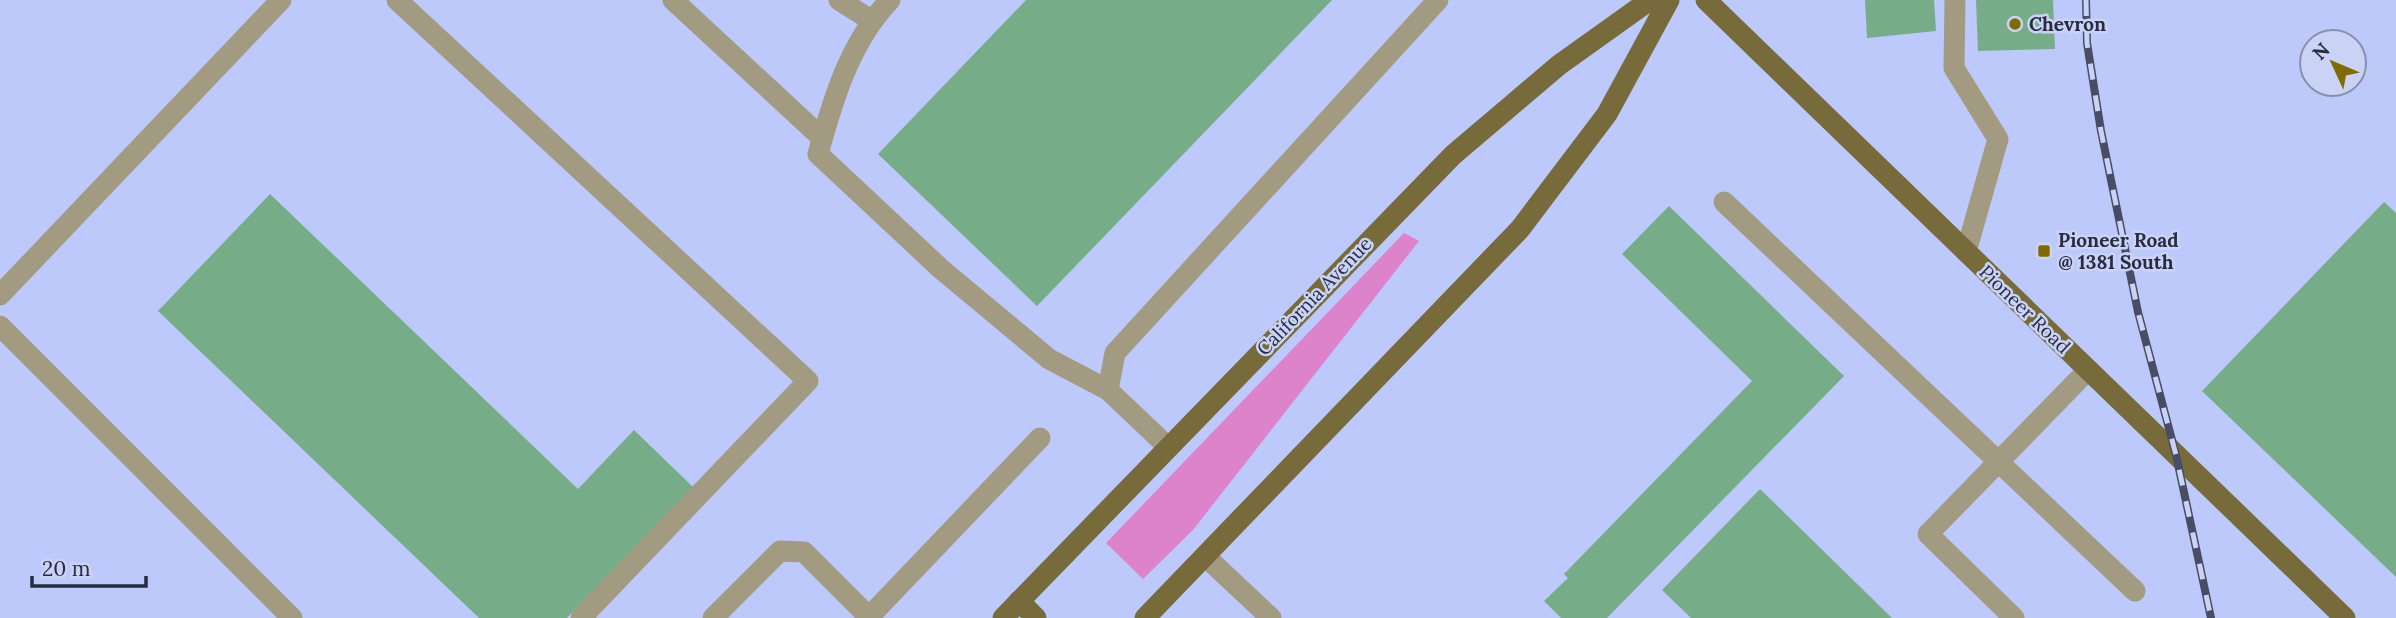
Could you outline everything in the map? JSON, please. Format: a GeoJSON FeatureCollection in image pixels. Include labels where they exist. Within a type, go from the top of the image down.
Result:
{"type":"FeatureCollection","features":[{"type":"Feature","properties":{"kind":"main road","name":"California Avenue"},"geometry":{"type":"LineString","coordinates":[[1003,618],[1453,155],[1559,65],[1650,0]]}},
{"type":"Feature","properties":{"kind":"main road"},"geometry":{"type":"LineString","coordinates":[[1145,618],[1520,229],[1607,114],[1669,0]]}},
{"type":"Feature","properties":{"kind":"main road","name":"Pioneer Road"},"geometry":{"type":"LineString","coordinates":[[1706,0],[2345,618]]}},
{"type":"Feature","properties":{"kind":"main road"},"geometry":{"type":"LineString","coordinates":[[1019,601],[1036,618]]}},
{"type":"Feature","properties":{"kind":"lane"},"geometry":{"type":"LineString","coordinates":[[0,295],[281,0]]}},
{"type":"Feature","properties":{"kind":"lane"},"geometry":{"type":"LineString","coordinates":[[397,0],[808,382],[581,618]]}},
{"type":"Feature","properties":{"kind":"lane"},"geometry":{"type":"LineString","coordinates":[[673,0],[822,138]]}},
{"type":"Feature","properties":{"kind":"lane"},"geometry":{"type":"LineString","coordinates":[[839,0],[871,20]]}},
{"type":"Feature","properties":{"kind":"lane"},"geometry":{"type":"LineString","coordinates":[[890,0],[871,20],[835,93],[818,154],[941,269],[1049,359],[1108,390],[1168,447]]}},
{"type":"Feature","properties":{"kind":"lane"},"geometry":{"type":"LineString","coordinates":[[1108,390],[1115,354],[1438,0]]}},
{"type":"Feature","properties":{"kind":"lane"},"geometry":{"type":"LineString","coordinates":[[1955,0],[1954,68],[1998,139],[1966,252]]}},
{"type":"Feature","properties":{"kind":"lane"},"geometry":{"type":"LineString","coordinates":[[1724,202],[2135,591]]}},
{"type":"Feature","properties":{"kind":"lane"},"geometry":{"type":"LineString","coordinates":[[0,326],[292,618]]}},
{"type":"Feature","properties":{"kind":"lane"},"geometry":{"type":"LineString","coordinates":[[2014,618],[1928,534],[2088,370]]}},
{"type":"Feature","properties":{"kind":"lane"},"geometry":{"type":"LineString","coordinates":[[713,618],[780,551],[804,552],[869,617],[1040,438]]}},
{"type":"Feature","properties":{"kind":"lane"},"geometry":{"type":"LineString","coordinates":[[1205,556],[1271,618]]}},
{"type":"Feature","properties":{"kind":"shaded area"},"geometry":{"type":"Polygon","coordinates":[[[0,0],[2396,0],[2396,618],[0,618],[0,0]]]}},
{"type":"Feature","properties":{"kind":"shaded area"},"geometry":{"type":"Polygon","coordinates":[[[1404,233],[1419,241],[1193,530],[1143,579],[1106,543],[1404,233]]]}},
{"type":"Feature","properties":{"kind":"building"},"geometry":{"type":"Polygon","coordinates":[[[1026,0],[1332,0],[1037,306],[878,154],[1026,0]]]}},
{"type":"Feature","properties":{"kind":"building"},"geometry":{"type":"Polygon","coordinates":[[[1865,0],[1934,0],[1936,31],[1867,38],[1865,0]]]}},
{"type":"Feature","properties":{"kind":"building","name":"Chevron"},"geometry":{"type":"Polygon","coordinates":[[[1976,0],[2053,0],[2055,49],[1978,51],[1976,0]]]}},
{"type":"Feature","properties":{"kind":"building"},"geometry":{"type":"Polygon","coordinates":[[[270,194],[578,489],[634,430],[693,487],[567,618],[479,618],[158,311],[270,194]]]}},
{"type":"Feature","properties":{"kind":"building"},"geometry":{"type":"Polygon","coordinates":[[[2384,202],[2396,213],[2396,577],[2202,391],[2384,202]]]}},
{"type":"Feature","properties":{"kind":"building"},"geometry":{"type":"Polygon","coordinates":[[[1669,206],[1844,376],[1607,618],[1561,618],[1544,601],[1568,578],[1564,574],[1752,381],[1622,254],[1669,206]]]}},
{"type":"Feature","properties":{"kind":"building"},"geometry":{"type":"Polygon","coordinates":[[[1760,489],[1892,618],[1691,618],[1662,590],[1760,489]]]}},
{"type":"Feature","properties":{"kind":"railway"},"geometry":{"type":"LineString","coordinates":[[2086,0],[2087,43],[2101,131],[2138,312],[2176,455],[2211,618]]}},
{"type":"Feature","properties":{"kind":"place","name":"Chevron"},"geometry":{"type":"Point","coordinates":[2015,24]}},
{"type":"Feature","properties":{"kind":"place","name":"Pioneer Road @ 1381 South"},"geometry":{"type":"Point","coordinates":[2044,251]}}]}
